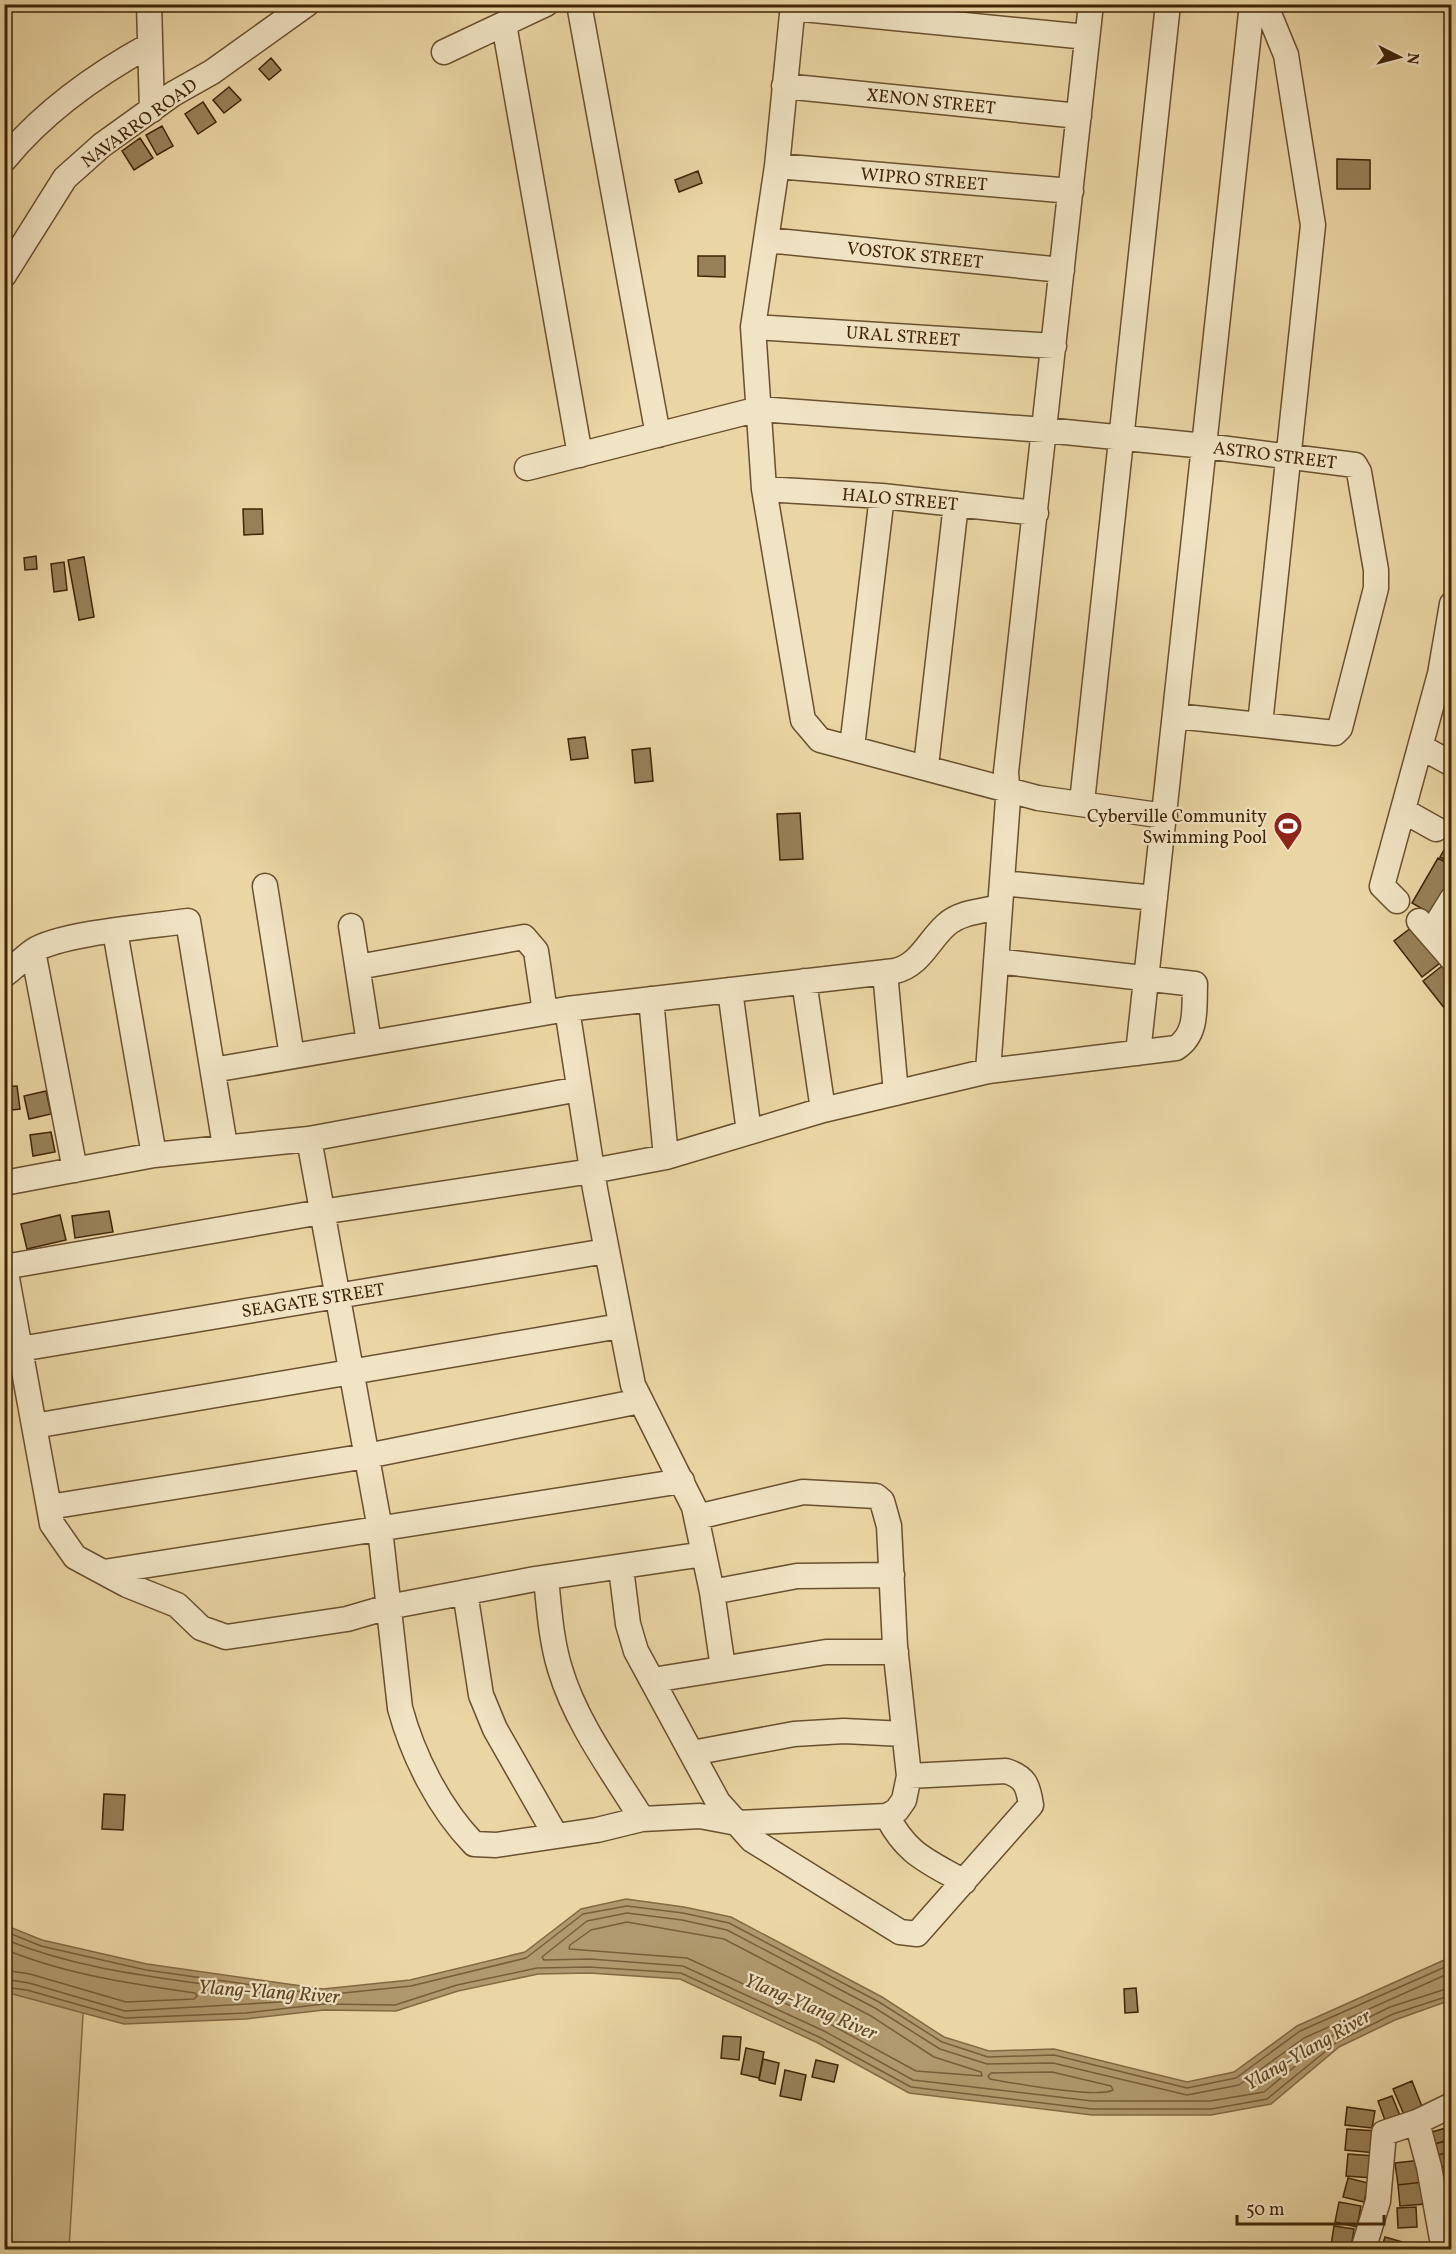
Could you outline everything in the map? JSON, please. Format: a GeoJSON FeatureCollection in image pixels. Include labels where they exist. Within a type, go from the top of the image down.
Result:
{"type":"FeatureCollection","features":[{"type":"Feature","properties":{"kind":"street"},"geometry":{"type":"LineString","coordinates":[[149,4],[152,110]]}},
{"type":"Feature","properties":{"kind":"street","name":"NAVARRO ROAD"},"geometry":{"type":"LineString","coordinates":[[4,275],[65,178],[102,145],[173,94],[212,72],[307,4]]}},
{"type":"Feature","properties":{"kind":"street"},"geometry":{"type":"LineString","coordinates":[[444,52],[546,4]]}},
{"type":"Feature","properties":{"kind":"street"},"geometry":{"type":"LineString","coordinates":[[579,4],[658,435]]}},
{"type":"Feature","properties":{"kind":"street"},"geometry":{"type":"LineString","coordinates":[[988,1071],[1008,799],[1006,787],[1091,4]]}},
{"type":"Feature","properties":{"kind":"street"},"geometry":{"type":"LineString","coordinates":[[1082,802],[1168,4]]}},
{"type":"Feature","properties":{"kind":"street"},"geometry":{"type":"LineString","coordinates":[[1138,1053],[1252,4]]}},
{"type":"Feature","properties":{"kind":"street"},"geometry":{"type":"LineString","coordinates":[[1260,724],[1312,225],[1286,55],[1265,4]]}},
{"type":"Feature","properties":{"kind":"street"},"geometry":{"type":"LineString","coordinates":[[1087,37],[793,6],[777,166],[753,327],[764,489],[803,720],[820,740],[1006,787],[1038,798],[1082,802],[1165,816]]}},
{"type":"Feature","properties":{"kind":"street"},"geometry":{"type":"LineString","coordinates":[[504,24],[580,455]]}},
{"type":"Feature","properties":{"kind":"street"},"geometry":{"type":"LineString","coordinates":[[4,160],[44,116],[117,63],[150,45]]}},
{"type":"Feature","properties":{"kind":"street","name":"XENON STREET"},"geometry":{"type":"LineString","coordinates":[[784,86],[1079,116]]}},
{"type":"Feature","properties":{"kind":"street","name":"WIPRO STREET"},"geometry":{"type":"LineString","coordinates":[[777,166],[1071,191]]}},
{"type":"Feature","properties":{"kind":"street","name":"VOSTOK STREET"},"geometry":{"type":"LineString","coordinates":[[767,240],[1062,270]]}},
{"type":"Feature","properties":{"kind":"street","name":"URAL STREET"},"geometry":{"type":"LineString","coordinates":[[753,327],[1054,346]]}},
{"type":"Feature","properties":{"kind":"street","name":"ASTRO STREET"},"geometry":{"type":"LineString","coordinates":[[527,468],[759,409],[1045,430],[1205,446],[1289,459],[1354,465],[1359,472],[1376,570],[1376,588],[1340,728],[1335,733],[1176,716]]}},
{"type":"Feature","properties":{"kind":"street","name":"HALO STREET"},"geometry":{"type":"LineString","coordinates":[[764,489],[882,496],[1035,513]]}},
{"type":"Feature","properties":{"kind":"street"},"geometry":{"type":"LineString","coordinates":[[852,747],[882,496]]}},
{"type":"Feature","properties":{"kind":"street"},"geometry":{"type":"LineString","coordinates":[[926,766],[956,504]]}},
{"type":"Feature","properties":{"kind":"street"},"geometry":{"type":"LineString","coordinates":[[1397,901],[1382,886],[1420,747],[1446,677],[1452,604]]}},
{"type":"Feature","properties":{"kind":"street"},"geometry":{"type":"LineString","coordinates":[[1420,747],[1452,764]]}},
{"type":"Feature","properties":{"kind":"street"},"geometry":{"type":"LineString","coordinates":[[1404,811],[1436,829]]}},
{"type":"Feature","properties":{"kind":"street"},"geometry":{"type":"LineString","coordinates":[[1002,883],[1155,898]]}},
{"type":"Feature","properties":{"kind":"street"},"geometry":{"type":"LineString","coordinates":[[265,886],[292,1056]]}},
{"type":"Feature","properties":{"kind":"street"},"geometry":{"type":"LineString","coordinates":[[1450,954],[1425,927],[1452,899]]}},
{"type":"Feature","properties":{"kind":"street"},"geometry":{"type":"LineString","coordinates":[[213,1070],[556,1010],[907,968],[948,923],[968,914],[1000,907]]}},
{"type":"Feature","properties":{"kind":"street"},"geometry":{"type":"LineString","coordinates":[[4,975],[33,951],[47,944],[114,931],[188,921],[225,1146]]}},
{"type":"Feature","properties":{"kind":"street"},"geometry":{"type":"LineString","coordinates":[[351,926],[369,1043]]}},
{"type":"Feature","properties":{"kind":"street"},"geometry":{"type":"LineString","coordinates":[[114,931],[154,1155]]}},
{"type":"Feature","properties":{"kind":"street"},"geometry":{"type":"LineString","coordinates":[[358,967],[524,937],[536,951],[579,1089],[606,1251],[633,1385],[682,1481],[697,1517],[712,1592],[723,1668]]}},
{"type":"Feature","properties":{"kind":"street"},"geometry":{"type":"LineString","coordinates":[[33,951],[75,1170]]}},
{"type":"Feature","properties":{"kind":"street"},"geometry":{"type":"LineString","coordinates":[[704,1554],[465,1592],[388,1607],[347,1619],[226,1637],[201,1628],[177,1605],[75,1557],[51,1524],[5,1265],[321,1212],[592,1171],[666,1157],[823,1110],[988,1071],[1176,1048],[1187,1042],[1193,1030],[1195,984],[996,961]]}},
{"type":"Feature","properties":{"kind":"street"},"geometry":{"type":"LineString","coordinates":[[885,972],[896,1093]]}},
{"type":"Feature","properties":{"kind":"street"},"geometry":{"type":"LineString","coordinates":[[804,981],[823,1110]]}},
{"type":"Feature","properties":{"kind":"street"},"geometry":{"type":"LineString","coordinates":[[730,990],[749,1132]]}},
{"type":"Feature","properties":{"kind":"street"},"geometry":{"type":"LineString","coordinates":[[651,999],[666,1157]]}},
{"type":"Feature","properties":{"kind":"street"},"geometry":{"type":"LineString","coordinates":[[4,1183],[154,1155],[309,1139],[579,1089]]}},
{"type":"Feature","properties":{"kind":"street"},"geometry":{"type":"LineString","coordinates":[[309,1139],[380,1529],[400,1708],[408,1735],[428,1778],[462,1832],[474,1844],[496,1845],[642,1820],[700,1816],[737,1823],[887,1816],[897,1810],[904,1800],[909,1776],[896,1652],[889,1526],[882,1501],[876,1496],[803,1492],[697,1517]]}},
{"type":"Feature","properties":{"kind":"street","name":"SEAGATE STREET"},"geometry":{"type":"LineString","coordinates":[[20,1349],[606,1251]]}},
{"type":"Feature","properties":{"kind":"street"},"geometry":{"type":"LineString","coordinates":[[34,1426],[620,1326]]}},
{"type":"Feature","properties":{"kind":"street"},"geometry":{"type":"LineString","coordinates":[[49,1507],[367,1456],[640,1401]]}},
{"type":"Feature","properties":{"kind":"street"},"geometry":{"type":"LineString","coordinates":[[104,1572],[682,1481]]}},
{"type":"Feature","properties":{"kind":"street"},"geometry":{"type":"LineString","coordinates":[[621,1568],[628,1624],[636,1651],[654,1680],[718,1802],[752,1840],[900,1932],[917,1934],[1031,1805],[1026,1781],[1020,1775],[1006,1771],[909,1776]]}},
{"type":"Feature","properties":{"kind":"street"},"geometry":{"type":"LineString","coordinates":[[712,1592],[797,1576],[892,1575]]}},
{"type":"Feature","properties":{"kind":"street"},"geometry":{"type":"LineString","coordinates":[[546,1578],[560,1670],[602,1754],[642,1820]]}},
{"type":"Feature","properties":{"kind":"street"},"geometry":{"type":"LineString","coordinates":[[465,1592],[481,1695],[495,1729],[556,1836]]}},
{"type":"Feature","properties":{"kind":"street"},"geometry":{"type":"LineString","coordinates":[[654,1680],[826,1652],[896,1652]]}},
{"type":"Feature","properties":{"kind":"street"},"geometry":{"type":"LineString","coordinates":[[692,1753],[794,1734],[844,1731],[904,1734]]}},
{"type":"Feature","properties":{"kind":"street"},"geometry":{"type":"LineString","coordinates":[[887,1816],[897,1836],[911,1851],[964,1882]]}},
{"type":"Feature","properties":{"kind":"street"},"geometry":{"type":"LineString","coordinates":[[1364,2250],[1378,2201],[1384,2133],[1417,2122],[1452,2105]]}},
{"type":"Feature","properties":{"kind":"street"},"geometry":{"type":"LineString","coordinates":[[1417,2122],[1429,2167],[1444,2250]]}},
{"type":"Feature","properties":{"kind":"shaded area"},"geometry":{"type":"Polygon","coordinates":[[[4,1948],[86,1965],[69,2249],[5,2249],[4,1948]]]}},
{"type":"Feature","properties":{"kind":"water","name":"Ylang-Ylang River"},"geometry":{"type":"Polygon","coordinates":[[[626,1899],[684,1907],[731,1917],[882,1997],[944,2037],[989,2051],[1054,2049],[1187,2082],[1234,2072],[1297,2026],[1451,1957],[1451,2000],[1395,2020],[1339,2047],[1271,2104],[1211,2115],[1092,2115],[909,2093],[818,2043],[680,1979],[589,1973],[538,1974],[458,1991],[396,2011],[324,2010],[246,2019],[124,2024],[5,1992],[5,1925],[42,1940],[147,1964],[323,1989],[410,1980],[525,1952],[581,1909],[626,1899]]]}},
{"type":"Feature","properties":{"kind":"building"},"geometry":{"type":"Polygon","coordinates":[[[271,58],[281,70],[269,80],[259,69],[271,58]]]}},
{"type":"Feature","properties":{"kind":"building"},"geometry":{"type":"Polygon","coordinates":[[[229,87],[241,100],[224,113],[213,100],[229,87]]]}},
{"type":"Feature","properties":{"kind":"building"},"geometry":{"type":"Polygon","coordinates":[[[203,102],[216,122],[198,134],[185,114],[203,102]]]}},
{"type":"Feature","properties":{"kind":"building"},"geometry":{"type":"Polygon","coordinates":[[[162,126],[173,146],[157,155],[146,135],[162,126]]]}},
{"type":"Feature","properties":{"kind":"building"},"geometry":{"type":"Polygon","coordinates":[[[140,138],[153,158],[134,170],[122,151],[140,138]]]}},
{"type":"Feature","properties":{"kind":"building"},"geometry":{"type":"Polygon","coordinates":[[[1337,159],[1370,160],[1370,189],[1337,189],[1337,159]]]}},
{"type":"Feature","properties":{"kind":"building"},"geometry":{"type":"Polygon","coordinates":[[[698,171],[702,183],[679,192],[675,180],[698,171]]]}},
{"type":"Feature","properties":{"kind":"building"},"geometry":{"type":"Polygon","coordinates":[[[698,256],[725,256],[725,277],[698,276],[698,256]]]}},
{"type":"Feature","properties":{"kind":"building"},"geometry":{"type":"Polygon","coordinates":[[[243,509],[262,509],[263,534],[244,535],[243,509]]]}},
{"type":"Feature","properties":{"kind":"building"},"geometry":{"type":"Polygon","coordinates":[[[36,556],[37,569],[25,570],[24,558],[36,556]]]}},
{"type":"Feature","properties":{"kind":"building"},"geometry":{"type":"Polygon","coordinates":[[[84,557],[94,617],[79,620],[68,560],[84,557]]]}},
{"type":"Feature","properties":{"kind":"building"},"geometry":{"type":"Polygon","coordinates":[[[64,562],[67,590],[54,592],[51,564],[64,562]]]}},
{"type":"Feature","properties":{"kind":"building"},"geometry":{"type":"Polygon","coordinates":[[[585,737],[588,758],[571,760],[568,739],[585,737]]]}},
{"type":"Feature","properties":{"kind":"building"},"geometry":{"type":"Polygon","coordinates":[[[650,748],[653,781],[635,783],[632,750],[650,748]]]}},
{"type":"Feature","properties":{"kind":"building"},"geometry":{"type":"Polygon","coordinates":[[[800,813],[803,859],[780,860],[777,814],[800,813]]]}},
{"type":"Feature","properties":{"kind":"building"},"geometry":{"type":"Polygon","coordinates":[[[1452,836],[1452,864],[1440,857],[1452,836]]]}},
{"type":"Feature","properties":{"kind":"building"},"geometry":{"type":"Polygon","coordinates":[[[1438,858],[1452,866],[1452,883],[1433,915],[1412,903],[1438,858]]]}},
{"type":"Feature","properties":{"kind":"building"},"geometry":{"type":"Polygon","coordinates":[[[1412,927],[1440,963],[1422,977],[1394,941],[1412,927]]]}},
{"type":"Feature","properties":{"kind":"building"},"geometry":{"type":"Polygon","coordinates":[[[1442,966],[1452,978],[1452,1012],[1449,1014],[1423,981],[1442,966]]]}},
{"type":"Feature","properties":{"kind":"building"},"geometry":{"type":"Polygon","coordinates":[[[17,1086],[20,1109],[4,1111],[4,1087],[17,1086]]]}},
{"type":"Feature","properties":{"kind":"building"},"geometry":{"type":"Polygon","coordinates":[[[46,1091],[51,1114],[29,1119],[24,1096],[46,1091]]]}},
{"type":"Feature","properties":{"kind":"building"},"geometry":{"type":"Polygon","coordinates":[[[51,1132],[55,1152],[33,1156],[30,1135],[51,1132]]]}},
{"type":"Feature","properties":{"kind":"building"},"geometry":{"type":"Polygon","coordinates":[[[109,1211],[113,1232],[75,1238],[72,1216],[109,1211]]]}},
{"type":"Feature","properties":{"kind":"building"},"geometry":{"type":"Polygon","coordinates":[[[60,1215],[66,1240],[27,1249],[21,1224],[60,1215]]]}},
{"type":"Feature","properties":{"kind":"building"},"geometry":{"type":"Polygon","coordinates":[[[104,1794],[125,1795],[123,1830],[102,1829],[104,1794]]]}},
{"type":"Feature","properties":{"kind":"building"},"geometry":{"type":"Polygon","coordinates":[[[1136,1988],[1138,2012],[1125,2013],[1124,1989],[1136,1988]]]}},
{"type":"Feature","properties":{"kind":"building"},"geometry":{"type":"Polygon","coordinates":[[[723,2036],[741,2037],[739,2060],[721,2058],[723,2036]]]}},
{"type":"Feature","properties":{"kind":"building"},"geometry":{"type":"Polygon","coordinates":[[[746,2048],[764,2052],[759,2078],[741,2074],[746,2048]]]}},
{"type":"Feature","properties":{"kind":"building"},"geometry":{"type":"Polygon","coordinates":[[[763,2059],[779,2063],[775,2084],[759,2080],[763,2059]]]}},
{"type":"Feature","properties":{"kind":"building"},"geometry":{"type":"Polygon","coordinates":[[[816,2060],[838,2065],[834,2082],[812,2077],[816,2060]]]}},
{"type":"Feature","properties":{"kind":"building"},"geometry":{"type":"Polygon","coordinates":[[[785,2070],[806,2075],[801,2100],[780,2096],[785,2070]]]}},
{"type":"Feature","properties":{"kind":"building"},"geometry":{"type":"Polygon","coordinates":[[[1412,2081],[1423,2109],[1405,2117],[1393,2089],[1412,2081]]]}},
{"type":"Feature","properties":{"kind":"building"},"geometry":{"type":"Polygon","coordinates":[[[1392,2096],[1401,2118],[1386,2123],[1378,2101],[1392,2096]]]}},
{"type":"Feature","properties":{"kind":"building"},"geometry":{"type":"Polygon","coordinates":[[[1347,2107],[1375,2111],[1372,2128],[1345,2125],[1347,2107]]]}},
{"type":"Feature","properties":{"kind":"building"},"geometry":{"type":"Polygon","coordinates":[[[1449,2127],[1452,2139],[1428,2146],[1425,2134],[1449,2127]]]}},
{"type":"Feature","properties":{"kind":"building"},"geometry":{"type":"Polygon","coordinates":[[[1347,2129],[1377,2131],[1376,2153],[1345,2150],[1347,2129]]]}},
{"type":"Feature","properties":{"kind":"building"},"geometry":{"type":"Polygon","coordinates":[[[1452,2139],[1452,2151],[1432,2157],[1428,2146],[1452,2139]]]}},
{"type":"Feature","properties":{"kind":"building"},"geometry":{"type":"Polygon","coordinates":[[[1452,2151],[1452,2164],[1435,2169],[1432,2157],[1452,2151]]]}},
{"type":"Feature","properties":{"kind":"building"},"geometry":{"type":"Polygon","coordinates":[[[1348,2154],[1375,2156],[1373,2178],[1346,2176],[1348,2154]]]}},
{"type":"Feature","properties":{"kind":"building"},"geometry":{"type":"Polygon","coordinates":[[[1421,2160],[1423,2182],[1398,2185],[1395,2163],[1421,2160]]]}},
{"type":"Feature","properties":{"kind":"building"},"geometry":{"type":"Polygon","coordinates":[[[1452,2164],[1452,2176],[1438,2180],[1435,2169],[1452,2164]]]}},
{"type":"Feature","properties":{"kind":"building"},"geometry":{"type":"Polygon","coordinates":[[[1348,2178],[1368,2183],[1364,2202],[1343,2197],[1348,2178]]]}},
{"type":"Feature","properties":{"kind":"building"},"geometry":{"type":"Polygon","coordinates":[[[1423,2182],[1426,2204],[1400,2206],[1398,2185],[1423,2182]]]}},
{"type":"Feature","properties":{"kind":"building"},"geometry":{"type":"Polygon","coordinates":[[[1452,2182],[1452,2194],[1439,2197],[1437,2184],[1452,2182]]]}},
{"type":"Feature","properties":{"kind":"building"},"geometry":{"type":"Polygon","coordinates":[[[1339,2202],[1361,2206],[1357,2227],[1335,2222],[1339,2202]]]}},
{"type":"Feature","properties":{"kind":"building"},"geometry":{"type":"Polygon","coordinates":[[[1416,2207],[1417,2227],[1398,2228],[1397,2208],[1416,2207]]]}},
{"type":"Feature","properties":{"kind":"building"},"geometry":{"type":"Polygon","coordinates":[[[1334,2226],[1354,2229],[1351,2248],[1331,2245],[1334,2226]]]}},
{"type":"Feature","properties":{"kind":"building"},"geometry":{"type":"Polygon","coordinates":[[[1385,2237],[1406,2243],[1405,2250],[1381,2250],[1385,2237]]]}},
{"type":"Feature","properties":{"kind":"waterway"},"geometry":{"type":"LineString","coordinates":[[4,31],[7,21],[5,4]]}},
{"type":"Feature","properties":{"kind":"place","name":"Cyberville Community Swimming Pool"},"geometry":{"type":"Point","coordinates":[1288,852]}}]}
